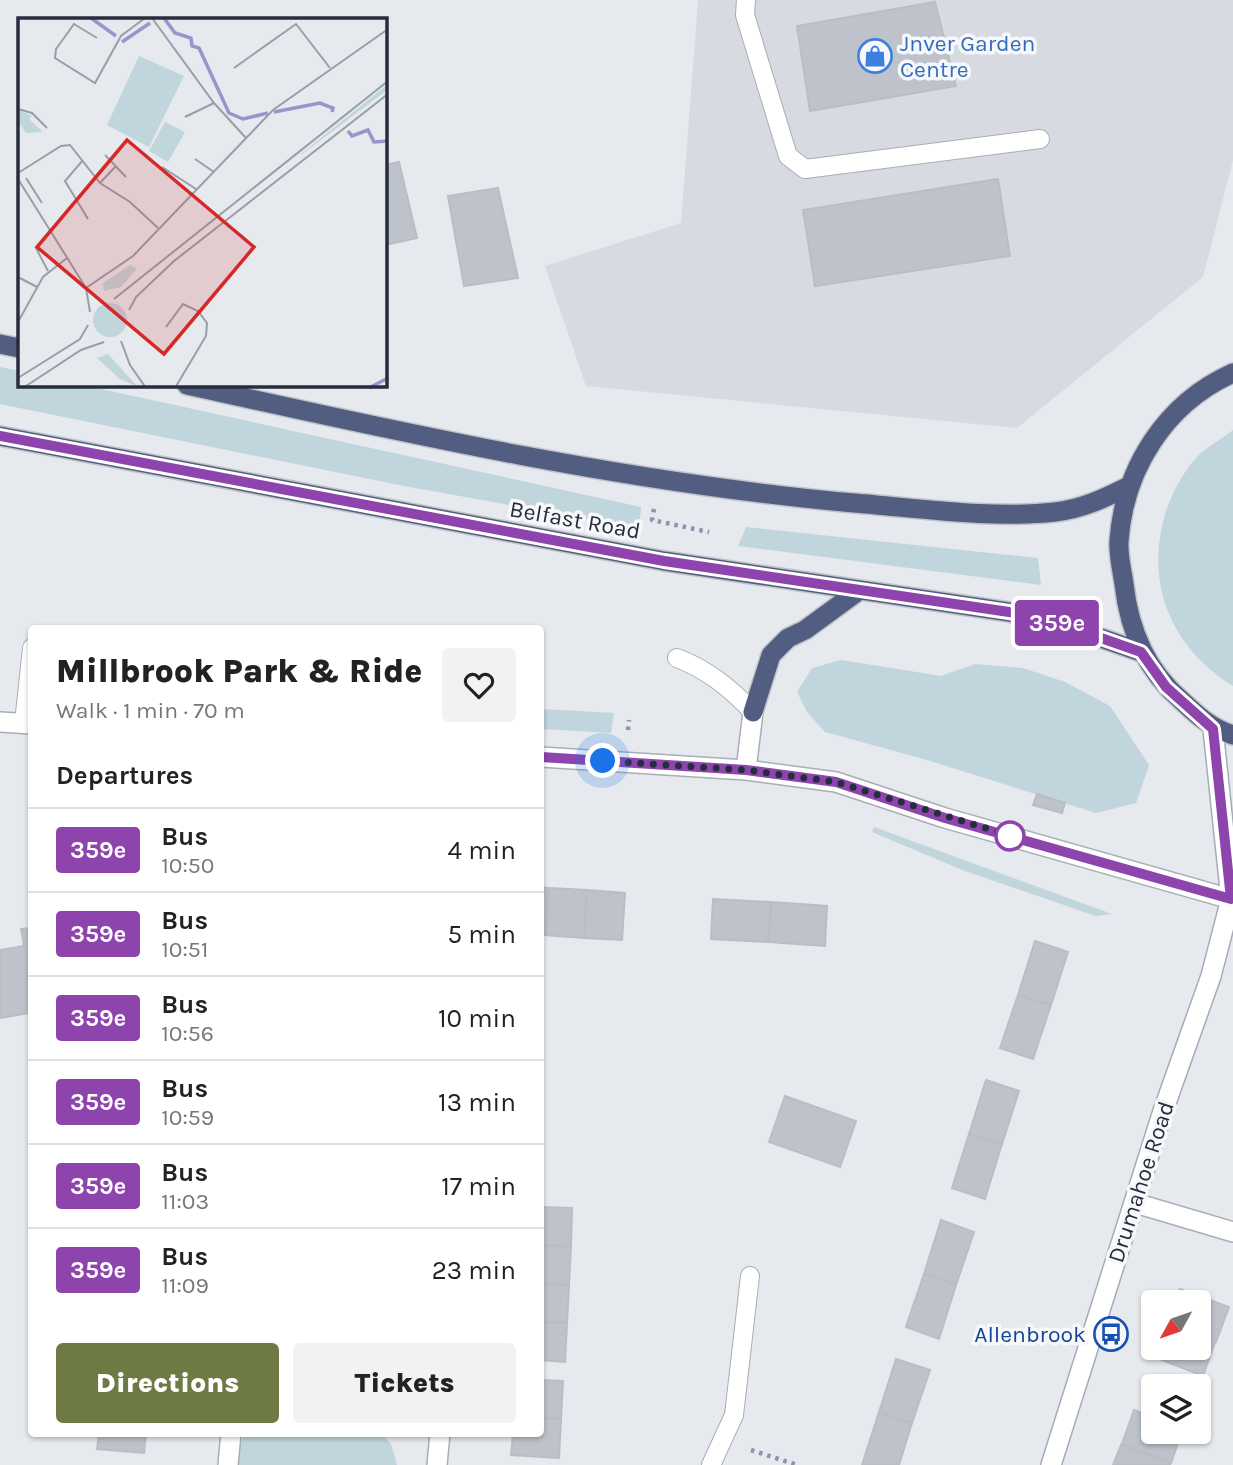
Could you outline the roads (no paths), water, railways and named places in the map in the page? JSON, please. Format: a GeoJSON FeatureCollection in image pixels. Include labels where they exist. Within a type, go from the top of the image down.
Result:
{"type":"FeatureCollection","features":[{"type":"Feature","properties":{"kind":"highway"},"geometry":{"type":"LineString","coordinates":[[0,344],[18,348]]}},
{"type":"Feature","properties":{"kind":"highway"},"geometry":{"type":"LineString","coordinates":[[1233,373],[1189,400],[1163,425],[1143,454],[1129,486],[1119,542],[1126,599],[1141,652],[1166,687],[1213,729],[1233,735]]}},
{"type":"Feature","properties":{"kind":"highway"},"geometry":{"type":"LineString","coordinates":[[197,387],[550,461],[778,496],[912,508],[1055,512],[1091,505],[1129,486]]}},
{"type":"Feature","properties":{"kind":"highway","name":"Belfast Road"},"geometry":{"type":"LineString","coordinates":[[0,436],[650,558],[856,592],[1009,612],[1061,624],[1141,652]]}},
{"type":"Feature","properties":{"kind":"highway"},"geometry":{"type":"LineString","coordinates":[[753,712],[771,655],[788,638],[806,630],[856,592]]}},
{"type":"Feature","properties":{"kind":"street"},"geometry":{"type":"LineString","coordinates":[[746,770],[753,712]]}},
{"type":"Feature","properties":{"kind":"street"},"geometry":{"type":"LineString","coordinates":[[0,722],[28,723]]}},
{"type":"Feature","properties":{"kind":"street","name":"Drumahoe Road"},"geometry":{"type":"LineString","coordinates":[[1051,1465],[1211,976],[1232,897],[1213,729]]}},
{"type":"Feature","properties":{"kind":"street"},"geometry":{"type":"LineString","coordinates":[[544,757],[746,770],[836,782],[945,818],[1232,897]]}},
{"type":"Feature","properties":{"kind":"street"},"geometry":{"type":"LineString","coordinates":[[1135,1203],[1233,1232]]}},
{"type":"Feature","properties":{"kind":"street"},"geometry":{"type":"LineString","coordinates":[[228,1465],[231,1437]]}},
{"type":"Feature","properties":{"kind":"street"},"geometry":{"type":"LineString","coordinates":[[437,1465],[440,1437]]}},
{"type":"Feature","properties":{"kind":"lane"},"geometry":{"type":"LineString","coordinates":[[746,0],[745,15],[788,156],[805,169],[1040,139]]}},
{"type":"Feature","properties":{"kind":"lane"},"geometry":{"type":"LineString","coordinates":[[677,658],[699,667],[727,685],[753,712]]}},
{"type":"Feature","properties":{"kind":"lane"},"geometry":{"type":"LineString","coordinates":[[711,1465],[734,1415],[750,1276]]}},
{"type":"Feature","properties":{"kind":"place","name":"Jnver Garden Centre"},"geometry":{"type":"Point","coordinates":[875,56]}},
{"type":"Feature","properties":{"kind":"place","name":"Allenbrook"},"geometry":{"type":"Point","coordinates":[1111,1334]}}]}
